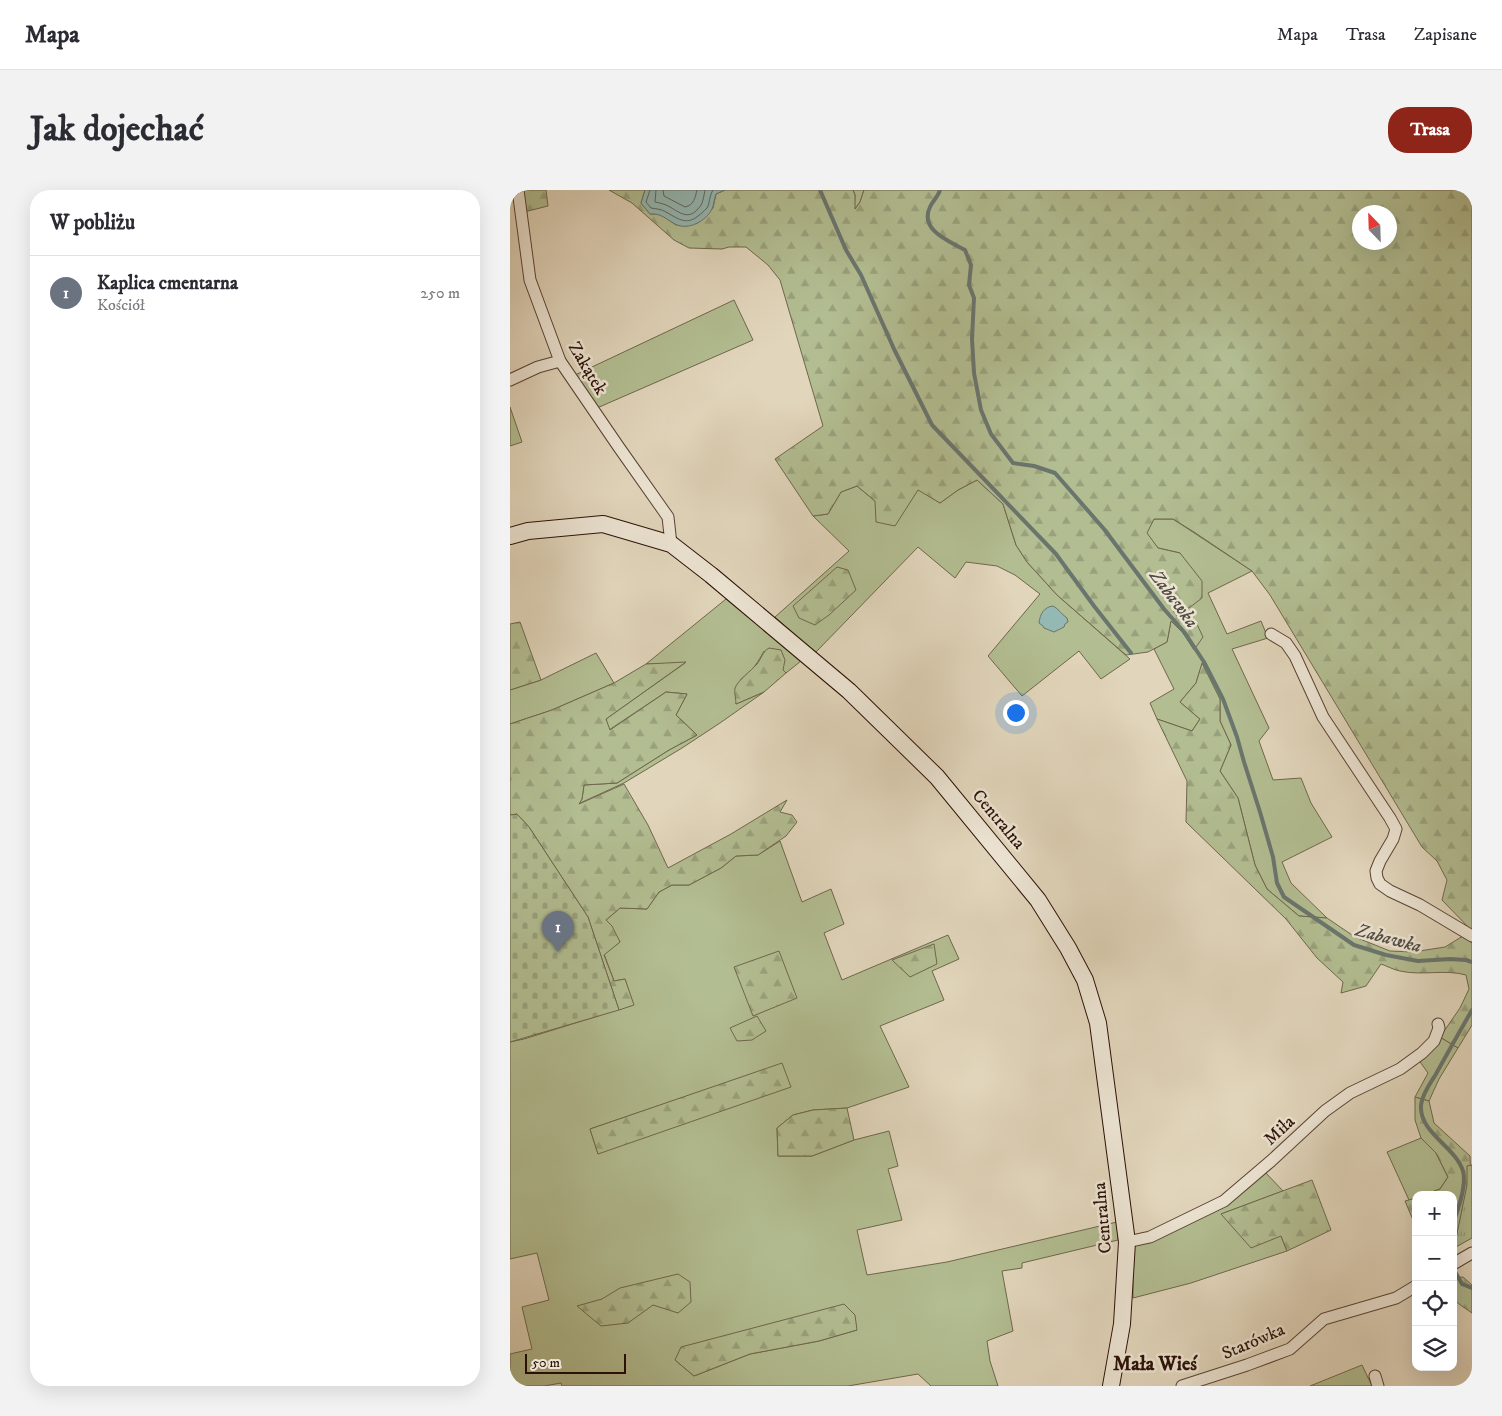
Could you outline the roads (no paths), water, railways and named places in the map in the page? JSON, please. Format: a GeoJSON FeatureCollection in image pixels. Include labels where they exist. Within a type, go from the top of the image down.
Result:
{"type":"FeatureCollection","features":[{"type":"Feature","properties":{"kind":"street","name":"Zakątek"},"geometry":{"type":"LineString","coordinates":[[518,190],[530,280],[560,361],[668,517],[671,544]]}},
{"type":"Feature","properties":{"kind":"street"},"geometry":{"type":"LineString","coordinates":[[510,380],[538,367],[560,361]]}},
{"type":"Feature","properties":{"kind":"street","name":"Centralna"},"geometry":{"type":"LineString","coordinates":[[510,536],[528,531],[603,524],[671,544],[713,576],[849,691],[937,777],[1038,900],[1068,948],[1084,980],[1098,1023],[1127,1242],[1122,1324],[1111,1386]]}},
{"type":"Feature","properties":{"kind":"street"},"geometry":{"type":"LineString","coordinates":[[1271,634],[1286,643],[1295,656],[1323,717],[1396,829],[1393,839],[1376,870],[1380,884],[1472,936]]}},
{"type":"Feature","properties":{"kind":"street","name":"Miła"},"geometry":{"type":"LineString","coordinates":[[1127,1242],[1150,1237],[1224,1201],[1325,1111],[1350,1093],[1400,1069],[1422,1053],[1434,1041],[1439,1028],[1438,1024]]}},
{"type":"Feature","properties":{"kind":"street"},"geometry":{"type":"LineString","coordinates":[[1457,1262],[1472,1253]]}},
{"type":"Feature","properties":{"kind":"street","name":"Starówka"},"geometry":{"type":"LineString","coordinates":[[1182,1386],[1290,1349],[1324,1319],[1396,1298],[1412,1288]]}},
{"type":"Feature","properties":{"kind":"water"},"geometry":{"type":"Polygon","coordinates":[[[645,190],[725,190],[716,194],[712,209],[701,221],[696,224],[680,226],[660,215],[650,214],[641,203],[645,190]]]}},
{"type":"Feature","properties":{"kind":"water"},"geometry":{"type":"Polygon","coordinates":[[[1053,606],[1067,618],[1068,622],[1064,627],[1054,632],[1044,628],[1039,623],[1043,612],[1053,606]]]}},
{"type":"Feature","properties":{"kind":"waterway"},"geometry":{"type":"LineString","coordinates":[[820,190],[846,250],[861,275],[894,349],[932,425],[1056,554],[1131,653]]}},
{"type":"Feature","properties":{"kind":"waterway","name":"Zabawka"},"geometry":{"type":"LineString","coordinates":[[940,190],[930,207],[929,222],[937,234],[965,250],[971,265],[969,285],[974,298],[972,339],[974,373],[981,410],[991,434],[1013,463],[1034,466],[1055,473],[1104,529],[1164,609],[1185,633],[1204,662],[1223,699],[1237,737],[1273,857],[1277,883],[1284,897],[1354,945],[1386,955],[1418,961],[1450,959],[1472,962]]}},
{"type":"Feature","properties":{"kind":"waterway","name":"Zabawka"},"geometry":{"type":"LineString","coordinates":[[1457,1211],[1463,1190],[1463,1171],[1453,1154],[1431,1132],[1422,1115],[1421,1105],[1427,1088],[1472,1010]]}},
{"type":"Feature","properties":{"kind":"waterway","name":"Zabawka"},"geometry":{"type":"LineString","coordinates":[[1457,1275],[1462,1284],[1472,1288]]}},
{"type":"Feature","properties":{"kind":"place","name":"Kaplica cmentarna"},"geometry":{"type":"Point","coordinates":[558,952]}},
{"type":"Feature","properties":{"kind":"district","name":"Mała Wieś"},"geometry":{"type":"Point","coordinates":[1155,1363]}}]}
